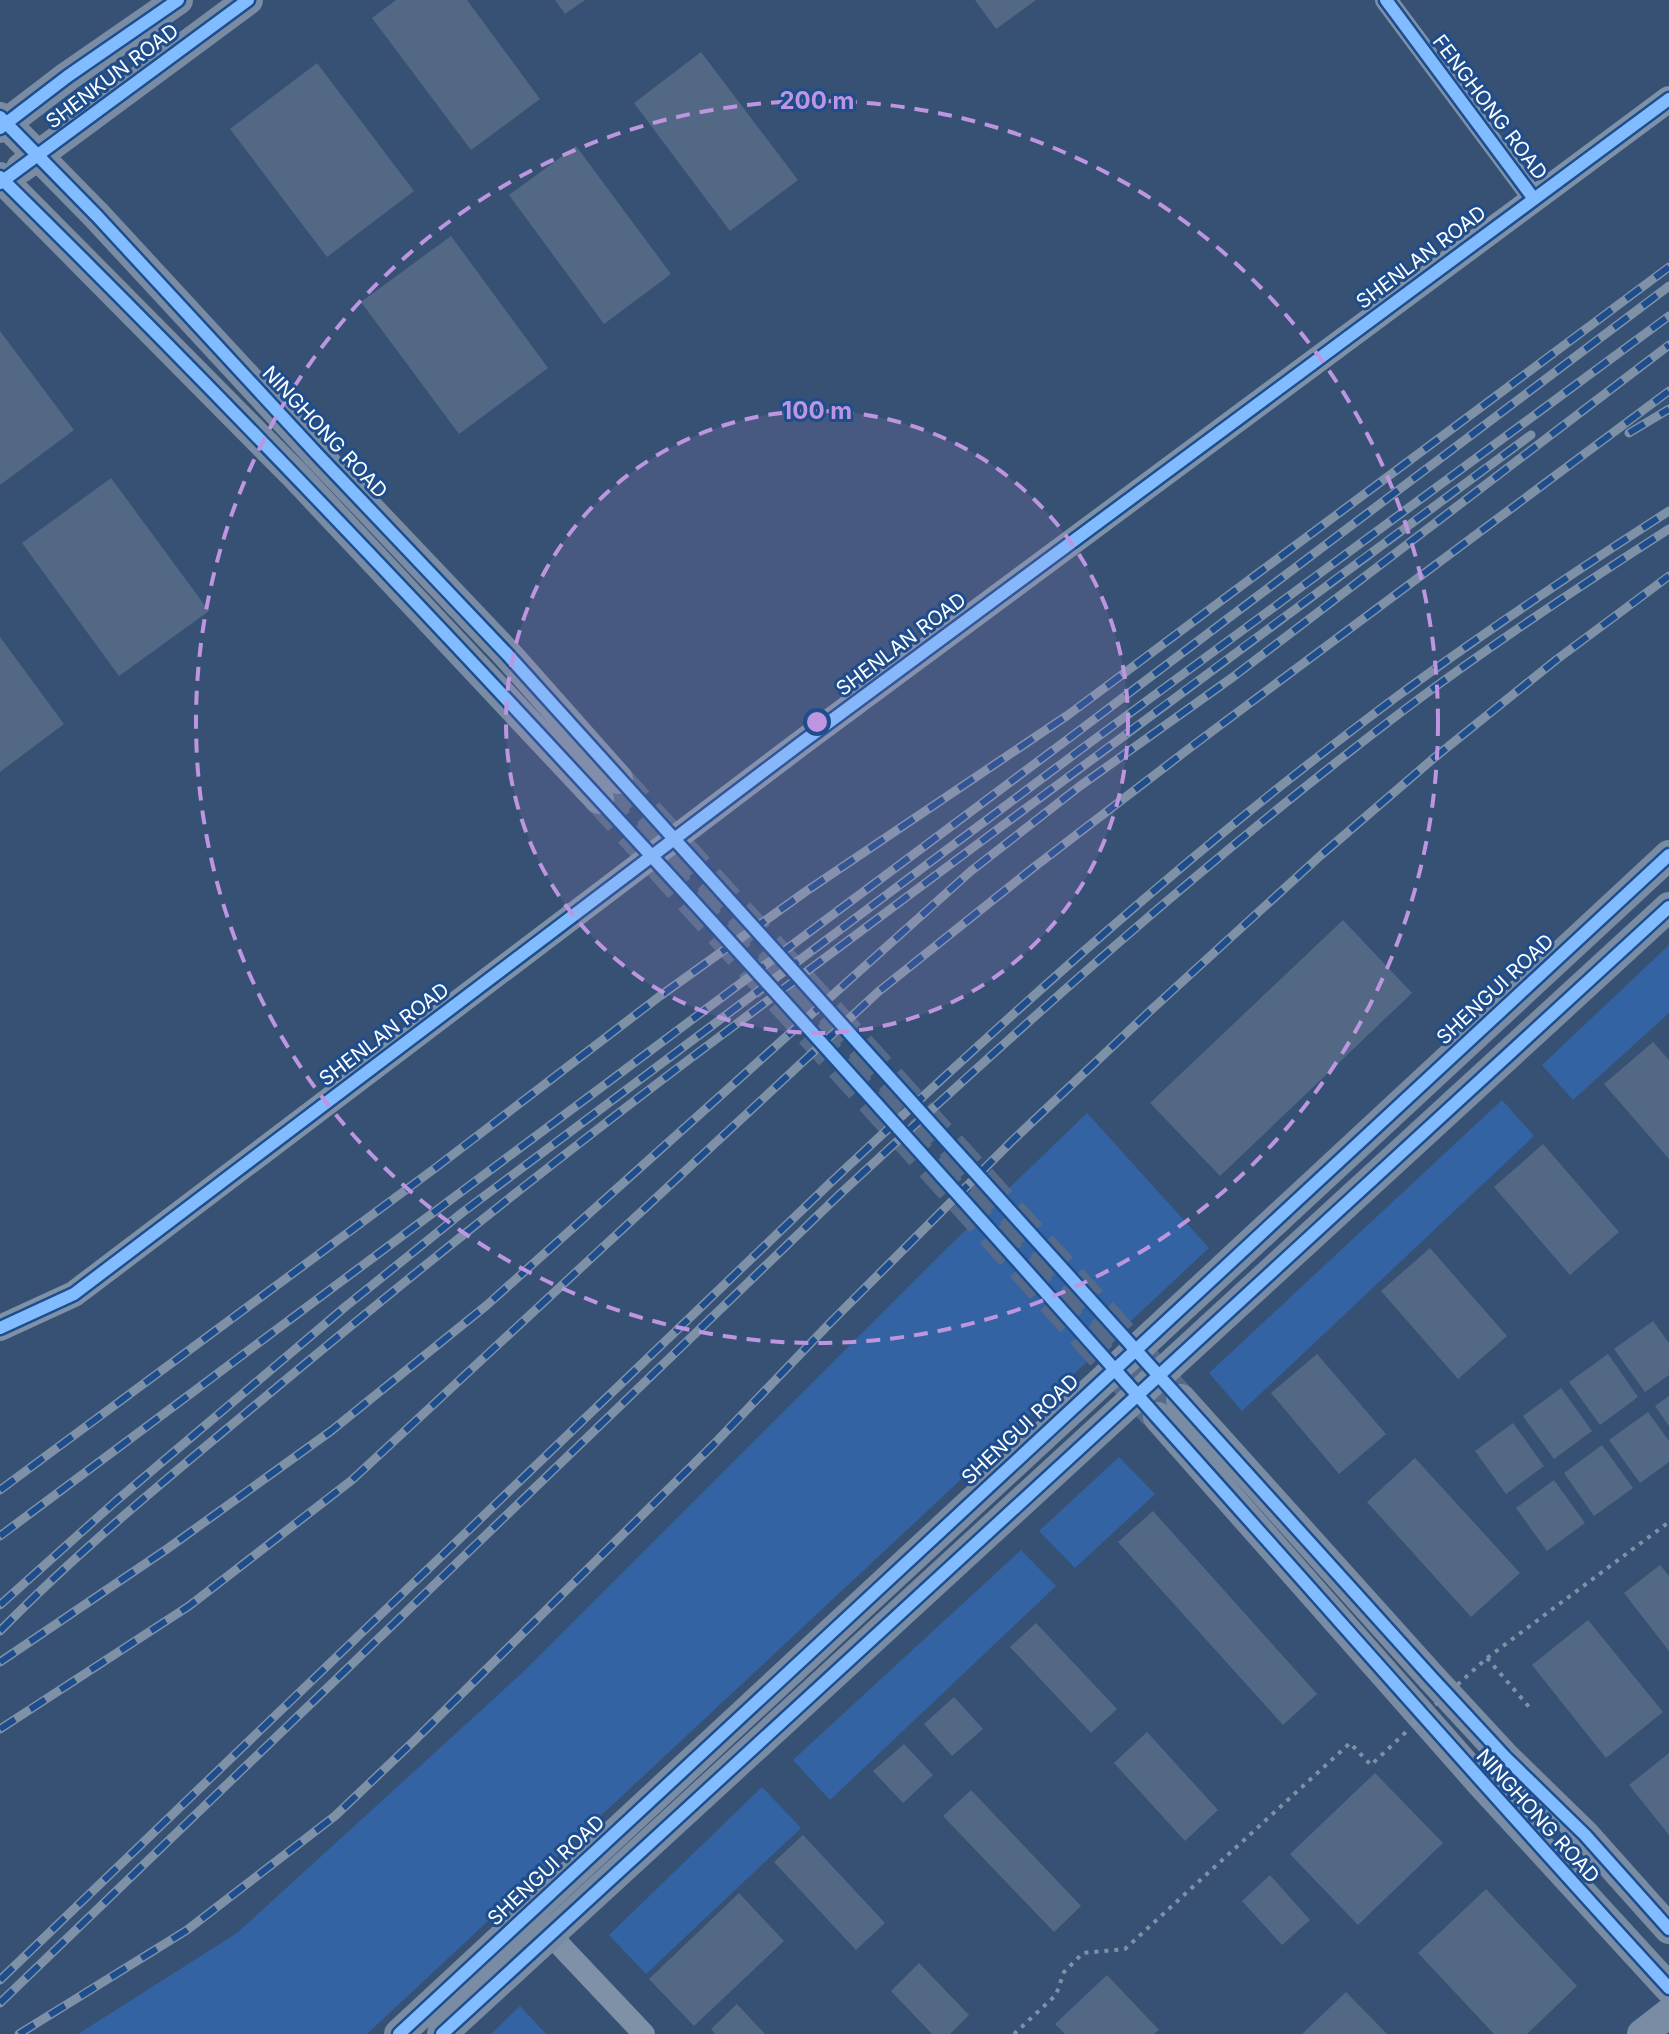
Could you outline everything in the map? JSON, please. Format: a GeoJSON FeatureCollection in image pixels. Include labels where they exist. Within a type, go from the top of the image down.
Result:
{"type":"FeatureCollection","features":[{"type":"Feature","properties":{"kind":"main road","name":"SHENKUN ROAD"},"geometry":{"type":"LineString","coordinates":[[2,123],[178,0]]}},
{"type":"Feature","properties":{"kind":"main road","name":"SHENKUN ROAD"},"geometry":{"type":"LineString","coordinates":[[1,180],[37,157],[248,0]]}},
{"type":"Feature","properties":{"kind":"main road","name":"NINGHONG ROAD"},"geometry":{"type":"LineString","coordinates":[[1,180],[608,789],[508,655],[97,216],[2,123]]}},
{"type":"Feature","properties":{"kind":"main road","name":"SHENGUI ROAD"},"geometry":{"type":"LineString","coordinates":[[442,2034],[539,1923],[1669,855]]}},
{"type":"Feature","properties":{"kind":"main road","name":"SHENGUI ROAD"},"geometry":{"type":"LineString","coordinates":[[399,2034],[539,1923],[1669,907]]}},
{"type":"Feature","properties":{"kind":"main road","name":"NINGHONG ROAD"},"geometry":{"type":"LineString","coordinates":[[1669,1929],[1585,1835],[1505,1757],[1169,1408],[1481,1783],[1669,1988]]}},
{"type":"Feature","properties":{"kind":"main road"},"geometry":{"type":"LineString","coordinates":[[1642,2034],[1669,2013]]}},
{"type":"Feature","properties":{"kind":"street","name":"FENGHONG ROAD"},"geometry":{"type":"LineString","coordinates":[[1386,0],[1534,199]]}},
{"type":"Feature","properties":{"kind":"street","name":"SHENLAN ROAD"},"geometry":{"type":"LineString","coordinates":[[0,1328],[74,1294],[788,753],[1669,99]]}},
{"type":"Feature","properties":{"kind":"street"},"geometry":{"type":"LineString","coordinates":[[539,1923],[644,2034]]}},
{"type":"Feature","properties":{"kind":"path"},"geometry":{"type":"LineString","coordinates":[[1014,2034],[1056,1995],[1064,1972],[1083,1953],[1125,1949],[1350,1743],[1371,1765],[1487,1658],[1669,1522]]}},
{"type":"Feature","properties":{"kind":"path"},"geometry":{"type":"LineString","coordinates":[[1487,1658],[1530,1708]]}},
{"type":"Feature","properties":{"kind":"shaded area"},"geometry":{"type":"Polygon","coordinates":[[[1669,945],[1669,1013],[1573,1100],[1542,1065],[1669,945]]]}},
{"type":"Feature","properties":{"kind":"shaded area"},"geometry":{"type":"Polygon","coordinates":[[[1502,1100],[1534,1136],[1242,1411],[1209,1373],[1502,1100]]]}},
{"type":"Feature","properties":{"kind":"shaded area"},"geometry":{"type":"Polygon","coordinates":[[[1087,1113],[1209,1248],[367,2034],[78,2034],[237,1933],[521,1674],[946,1249],[1087,1113]]]}},
{"type":"Feature","properties":{"kind":"shaded area"},"geometry":{"type":"Polygon","coordinates":[[[1119,1457],[1155,1494],[1075,1568],[1039,1531],[1119,1457]]]}},
{"type":"Feature","properties":{"kind":"shaded area"},"geometry":{"type":"Polygon","coordinates":[[[1021,1550],[1056,1586],[830,1800],[793,1760],[1021,1550]]]}},
{"type":"Feature","properties":{"kind":"shaded area"},"geometry":{"type":"Polygon","coordinates":[[[762,1787],[801,1828],[646,1974],[609,1935],[762,1787]]]}},
{"type":"Feature","properties":{"kind":"shaded area"},"geometry":{"type":"Polygon","coordinates":[[[520,2006],[546,2034],[491,2034],[520,2006]]]}},
{"type":"Feature","properties":{"kind":"building"},"geometry":{"type":"Polygon","coordinates":[[[396,0],[467,0],[540,99],[471,150],[372,18],[396,0]]]}},
{"type":"Feature","properties":{"kind":"building"},"geometry":{"type":"Polygon","coordinates":[[[555,0],[585,0],[565,14],[555,0]]]}},
{"type":"Feature","properties":{"kind":"building"},"geometry":{"type":"Polygon","coordinates":[[[975,0],[1036,0],[996,29],[975,0]]]}},
{"type":"Feature","properties":{"kind":"building"},"geometry":{"type":"Polygon","coordinates":[[[701,52],[798,180],[730,231],[634,103],[701,52]]]}},
{"type":"Feature","properties":{"kind":"building"},"geometry":{"type":"Polygon","coordinates":[[[317,63],[414,191],[327,257],[230,129],[317,63]]]}},
{"type":"Feature","properties":{"kind":"building"},"geometry":{"type":"Polygon","coordinates":[[[576,146],[671,274],[604,324],[509,195],[576,146]]]}},
{"type":"Feature","properties":{"kind":"building"},"geometry":{"type":"Polygon","coordinates":[[[451,236],[548,368],[459,434],[361,302],[451,236]]]}},
{"type":"Feature","properties":{"kind":"building"},"geometry":{"type":"Polygon","coordinates":[[[0,331],[74,430],[0,485],[0,331]]]}},
{"type":"Feature","properties":{"kind":"building"},"geometry":{"type":"Polygon","coordinates":[[[111,478],[209,611],[119,676],[22,543],[111,478]]]}},
{"type":"Feature","properties":{"kind":"building"},"geometry":{"type":"Polygon","coordinates":[[[0,637],[64,724],[0,772],[0,637]]]}},
{"type":"Feature","properties":{"kind":"building"},"geometry":{"type":"Polygon","coordinates":[[[1343,920],[1412,993],[1220,1176],[1150,1103],[1343,920]]]}},
{"type":"Feature","properties":{"kind":"building"},"geometry":{"type":"Polygon","coordinates":[[[1653,1042],[1669,1060],[1669,1159],[1604,1084],[1653,1042]]]}},
{"type":"Feature","properties":{"kind":"building"},"geometry":{"type":"Polygon","coordinates":[[[1543,1144],[1619,1232],[1570,1275],[1494,1187],[1543,1144]]]}},
{"type":"Feature","properties":{"kind":"building"},"geometry":{"type":"Polygon","coordinates":[[[1430,1248],[1507,1336],[1458,1379],[1381,1291],[1430,1248]]]}},
{"type":"Feature","properties":{"kind":"building"},"geometry":{"type":"Polygon","coordinates":[[[1653,1321],[1669,1343],[1669,1375],[1645,1392],[1614,1349],[1653,1321]]]}},
{"type":"Feature","properties":{"kind":"building"},"geometry":{"type":"Polygon","coordinates":[[[1317,1354],[1386,1434],[1339,1474],[1271,1393],[1317,1354]]]}},
{"type":"Feature","properties":{"kind":"building"},"geometry":{"type":"Polygon","coordinates":[[[1608,1354],[1638,1397],[1600,1425],[1569,1382],[1608,1354]]]}},
{"type":"Feature","properties":{"kind":"building"},"geometry":{"type":"Polygon","coordinates":[[[1561,1388],[1592,1431],[1554,1459],[1523,1416],[1561,1388]]]}},
{"type":"Feature","properties":{"kind":"building"},"geometry":{"type":"Polygon","coordinates":[[[1669,1396],[1669,1426],[1655,1406],[1669,1396]]]}},
{"type":"Feature","properties":{"kind":"building"},"geometry":{"type":"Polygon","coordinates":[[[1648,1412],[1669,1441],[1669,1462],[1640,1483],[1609,1440],[1648,1412]]]}},
{"type":"Feature","properties":{"kind":"building"},"geometry":{"type":"Polygon","coordinates":[[[1513,1423],[1544,1466],[1506,1494],[1475,1451],[1513,1423]]]}},
{"type":"Feature","properties":{"kind":"building"},"geometry":{"type":"Polygon","coordinates":[[[1602,1445],[1633,1488],[1594,1516],[1564,1473],[1602,1445]]]}},
{"type":"Feature","properties":{"kind":"building"},"geometry":{"type":"Polygon","coordinates":[[[1415,1458],[1520,1573],[1471,1617],[1367,1502],[1415,1458]]]}},
{"type":"Feature","properties":{"kind":"building"},"geometry":{"type":"Polygon","coordinates":[[[1554,1480],[1585,1523],[1547,1551],[1516,1508],[1554,1480]]]}},
{"type":"Feature","properties":{"kind":"building"},"geometry":{"type":"Polygon","coordinates":[[[1153,1511],[1317,1694],[1283,1725],[1118,1542],[1153,1511]]]}},
{"type":"Feature","properties":{"kind":"building"},"geometry":{"type":"Polygon","coordinates":[[[1660,1565],[1669,1576],[1669,1651],[1624,1593],[1660,1565]]]}},
{"type":"Feature","properties":{"kind":"building"},"geometry":{"type":"Polygon","coordinates":[[[1588,1620],[1663,1712],[1606,1758],[1532,1665],[1588,1620]]]}},
{"type":"Feature","properties":{"kind":"building"},"geometry":{"type":"Polygon","coordinates":[[[1036,1623],[1117,1709],[1091,1733],[1010,1647],[1036,1623]]]}},
{"type":"Feature","properties":{"kind":"building"},"geometry":{"type":"Polygon","coordinates":[[[954,1697],[983,1729],[952,1756],[924,1724],[954,1697]]]}},
{"type":"Feature","properties":{"kind":"building"},"geometry":{"type":"Polygon","coordinates":[[[1147,1732],[1218,1810],[1185,1841],[1114,1763],[1147,1732]]]}},
{"type":"Feature","properties":{"kind":"building"},"geometry":{"type":"Polygon","coordinates":[[[904,1744],[933,1775],[903,1803],[873,1771],[904,1744]]]}},
{"type":"Feature","properties":{"kind":"building"},"geometry":{"type":"Polygon","coordinates":[[[1669,1753],[1669,1835],[1629,1785],[1669,1753]]]}},
{"type":"Feature","properties":{"kind":"building"},"geometry":{"type":"Polygon","coordinates":[[[1375,1773],[1443,1843],[1358,1925],[1290,1854],[1375,1773]]]}},
{"type":"Feature","properties":{"kind":"building"},"geometry":{"type":"Polygon","coordinates":[[[971,1790],[1081,1906],[1054,1932],[943,1816],[971,1790]]]}},
{"type":"Feature","properties":{"kind":"building"},"geometry":{"type":"Polygon","coordinates":[[[803,1835],[885,1923],[856,1950],[774,1862],[803,1835]]]}},
{"type":"Feature","properties":{"kind":"building"},"geometry":{"type":"Polygon","coordinates":[[[1270,1875],[1310,1920],[1282,1945],[1242,1901],[1270,1875]]]}},
{"type":"Feature","properties":{"kind":"building"},"geometry":{"type":"Polygon","coordinates":[[[1486,1889],[1577,1986],[1527,2034],[1494,2034],[1418,1953],[1486,1889]]]}},
{"type":"Feature","properties":{"kind":"building"},"geometry":{"type":"Polygon","coordinates":[[[739,1893],[784,1941],[694,2026],[649,1979],[739,1893]]]}},
{"type":"Feature","properties":{"kind":"building"},"geometry":{"type":"Polygon","coordinates":[[[919,1963],[969,2015],[950,2034],[932,2034],[891,1991],[919,1963]]]}},
{"type":"Feature","properties":{"kind":"building"},"geometry":{"type":"Polygon","coordinates":[[[1107,1975],[1159,2030],[1154,2034],[1065,2034],[1055,2024],[1107,1975]]]}},
{"type":"Feature","properties":{"kind":"building"},"geometry":{"type":"Polygon","coordinates":[[[1346,1992],[1387,2034],[1302,2034],[1346,1992]]]}},
{"type":"Feature","properties":{"kind":"building"},"geometry":{"type":"Polygon","coordinates":[[[737,2004],[765,2034],[715,2034],[711,2029],[737,2004]]]}},
{"type":"Feature","properties":{"kind":"tunnel"},"geometry":{"type":"LineString","coordinates":[[618,779],[1181,1399]]}},
{"type":"Feature","properties":{"kind":"tunnel"},"geometry":{"type":"LineString","coordinates":[[599,799],[1155,1415]]}},
{"type":"Feature","properties":{"kind":"railway"},"geometry":{"type":"LineString","coordinates":[[0,1490],[434,1169],[660,996],[805,892],[1068,715],[1669,267]]}},
{"type":"Feature","properties":{"kind":"railway"},"geometry":{"type":"LineString","coordinates":[[0,1536],[1669,286]]}},
{"type":"Feature","properties":{"kind":"railway"},"geometry":{"type":"LineString","coordinates":[[0,1605],[116,1501],[345,1307],[463,1212],[1080,750],[1669,316]]}},
{"type":"Feature","properties":{"kind":"railway"},"geometry":{"type":"LineString","coordinates":[[0,1662],[167,1549],[331,1431],[487,1305],[971,871],[1080,786],[1233,677],[1669,345]]}},
{"type":"Feature","properties":{"kind":"railway"},"geometry":{"type":"LineString","coordinates":[[0,1729],[189,1606],[352,1480],[878,992],[1195,744],[1669,391]]}},
{"type":"Feature","properties":{"kind":"railway"},"geometry":{"type":"LineString","coordinates":[[1629,433],[1669,409]]}},
{"type":"Feature","properties":{"kind":"railway"},"geometry":{"type":"LineString","coordinates":[[0,1631],[96,1540],[163,1483],[543,1171],[657,1083],[1531,435]]}},
{"type":"Feature","properties":{"kind":"railway"},"geometry":{"type":"LineString","coordinates":[[0,1980],[827,1186],[1104,934],[1247,813],[1395,698],[1530,602],[1669,511]]}},
{"type":"Feature","properties":{"kind":"railway"},"geometry":{"type":"LineString","coordinates":[[0,2003],[839,1195],[1046,1007],[1258,825],[1404,710],[1535,617],[1669,529]]}},
{"type":"Feature","properties":{"kind":"railway"},"geometry":{"type":"LineString","coordinates":[[19,2034],[187,1930],[335,1816],[714,1444],[1012,1141],[1150,1011],[1320,856],[1434,758],[1556,660],[1669,576]]}},
{"type":"Feature","properties":{"kind":"cycle path"},"geometry":{"type":"LineString","coordinates":[[0,128],[68,76],[178,0]]}},
{"type":"Feature","properties":{"kind":"cycle path"},"geometry":{"type":"LineString","coordinates":[[0,183],[248,0]]}},
{"type":"Feature","properties":{"kind":"cycle path"},"geometry":{"type":"LineString","coordinates":[[1386,0],[1534,199]]}},
{"type":"Feature","properties":{"kind":"cycle path"},"geometry":{"type":"LineString","coordinates":[[0,1328],[74,1294],[801,743],[1669,99]]}},
{"type":"Feature","properties":{"kind":"cycle path"},"geometry":{"type":"LineString","coordinates":[[0,117],[97,216],[508,655],[1431,1677],[1505,1757],[1585,1835],[1669,1929]]}},
{"type":"Feature","properties":{"kind":"cycle path"},"geometry":{"type":"LineString","coordinates":[[0,177],[298,479],[589,788],[874,1101],[1669,1988]]}},
{"type":"Feature","properties":{"kind":"cycle path"},"geometry":{"type":"LineString","coordinates":[[399,2034],[1669,855]]}},
{"type":"Feature","properties":{"kind":"cycle path"},"geometry":{"type":"LineString","coordinates":[[442,2034],[1669,907]]}}]}
